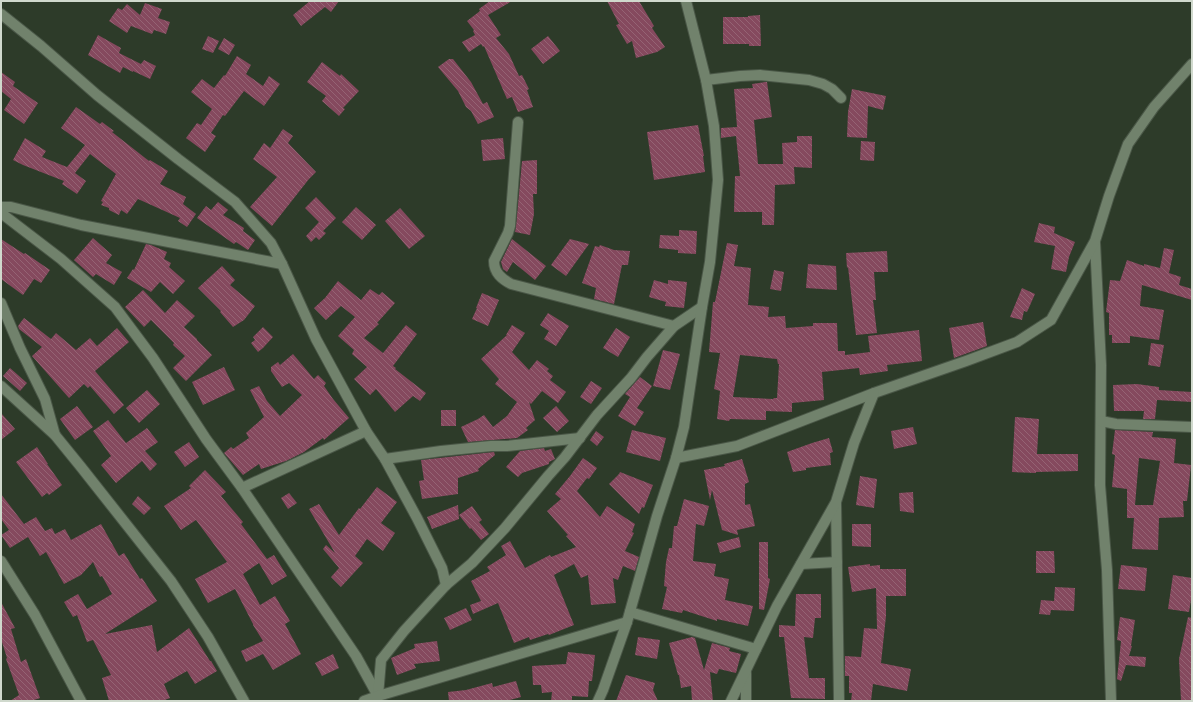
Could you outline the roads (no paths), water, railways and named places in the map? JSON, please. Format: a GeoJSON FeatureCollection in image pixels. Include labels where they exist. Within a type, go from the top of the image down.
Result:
{"type":"FeatureCollection","features":[{"type":"Feature","properties":{"kind":"street"},"geometry":{"type":"LineString","coordinates":[[598,701],[628,617],[684,427],[710,262],[718,180],[714,126],[706,80],[686,1]]}},
{"type":"Feature","properties":{"kind":"street"},"geometry":{"type":"LineString","coordinates":[[1,14],[41,46],[97,95],[235,202],[271,243],[316,339],[366,431],[385,459],[414,512],[442,568],[446,585]]}},
{"type":"Feature","properties":{"kind":"street"},"geometry":{"type":"LineString","coordinates":[[676,458],[737,446],[874,393],[1017,342],[1051,320],[1095,241],[1109,196],[1128,144],[1154,107],[1192,64]]}},
{"type":"Feature","properties":{"kind":"street"},"geometry":{"type":"LineString","coordinates":[[706,80],[760,75],[809,80],[823,84],[832,89],[841,98]]}},
{"type":"Feature","properties":{"kind":"street"},"geometry":{"type":"LineString","coordinates":[[518,122],[510,226],[494,261],[494,266],[497,272],[511,284],[674,326]]}},
{"type":"Feature","properties":{"kind":"street"},"geometry":{"type":"LineString","coordinates":[[1,207],[11,207],[81,224],[282,264]]}},
{"type":"Feature","properties":{"kind":"street"},"geometry":{"type":"LineString","coordinates":[[1,213],[61,259],[115,307],[153,358],[206,439],[242,488],[356,656],[378,696]]}},
{"type":"Feature","properties":{"kind":"street"},"geometry":{"type":"LineString","coordinates":[[1095,241],[1101,365],[1100,485],[1107,570],[1111,659],[1111,701]]}},
{"type":"Feature","properties":{"kind":"street"},"geometry":{"type":"LineString","coordinates":[[1,303],[44,399],[55,435]]}},
{"type":"Feature","properties":{"kind":"street"},"geometry":{"type":"LineString","coordinates":[[378,696],[381,660],[404,631],[446,585],[472,563],[505,528],[674,326],[702,307]]}},
{"type":"Feature","properties":{"kind":"street"},"geometry":{"type":"LineString","coordinates":[[1,386],[55,435],[171,581],[208,636],[244,701]]}},
{"type":"Feature","properties":{"kind":"street"},"geometry":{"type":"LineString","coordinates":[[731,701],[777,606],[836,502],[854,443],[874,393]]}},
{"type":"Feature","properties":{"kind":"street"},"geometry":{"type":"LineString","coordinates":[[1101,421],[1116,424],[1192,427]]}},
{"type":"Feature","properties":{"kind":"street"},"geometry":{"type":"LineString","coordinates":[[242,488],[366,431]]}},
{"type":"Feature","properties":{"kind":"street"},"geometry":{"type":"LineString","coordinates":[[385,459],[441,451],[580,438]]}},
{"type":"Feature","properties":{"kind":"street"},"geometry":{"type":"LineString","coordinates":[[836,502],[839,701]]}},
{"type":"Feature","properties":{"kind":"street"},"geometry":{"type":"LineString","coordinates":[[1,561],[35,615],[81,701]]}},
{"type":"Feature","properties":{"kind":"street"},"geometry":{"type":"LineString","coordinates":[[801,564],[837,562]]}},
{"type":"Feature","properties":{"kind":"street"},"geometry":{"type":"LineString","coordinates":[[364,701],[628,617],[756,649]]}},
{"type":"Feature","properties":{"kind":"street"},"geometry":{"type":"LineString","coordinates":[[746,670],[746,701]]}}]}
